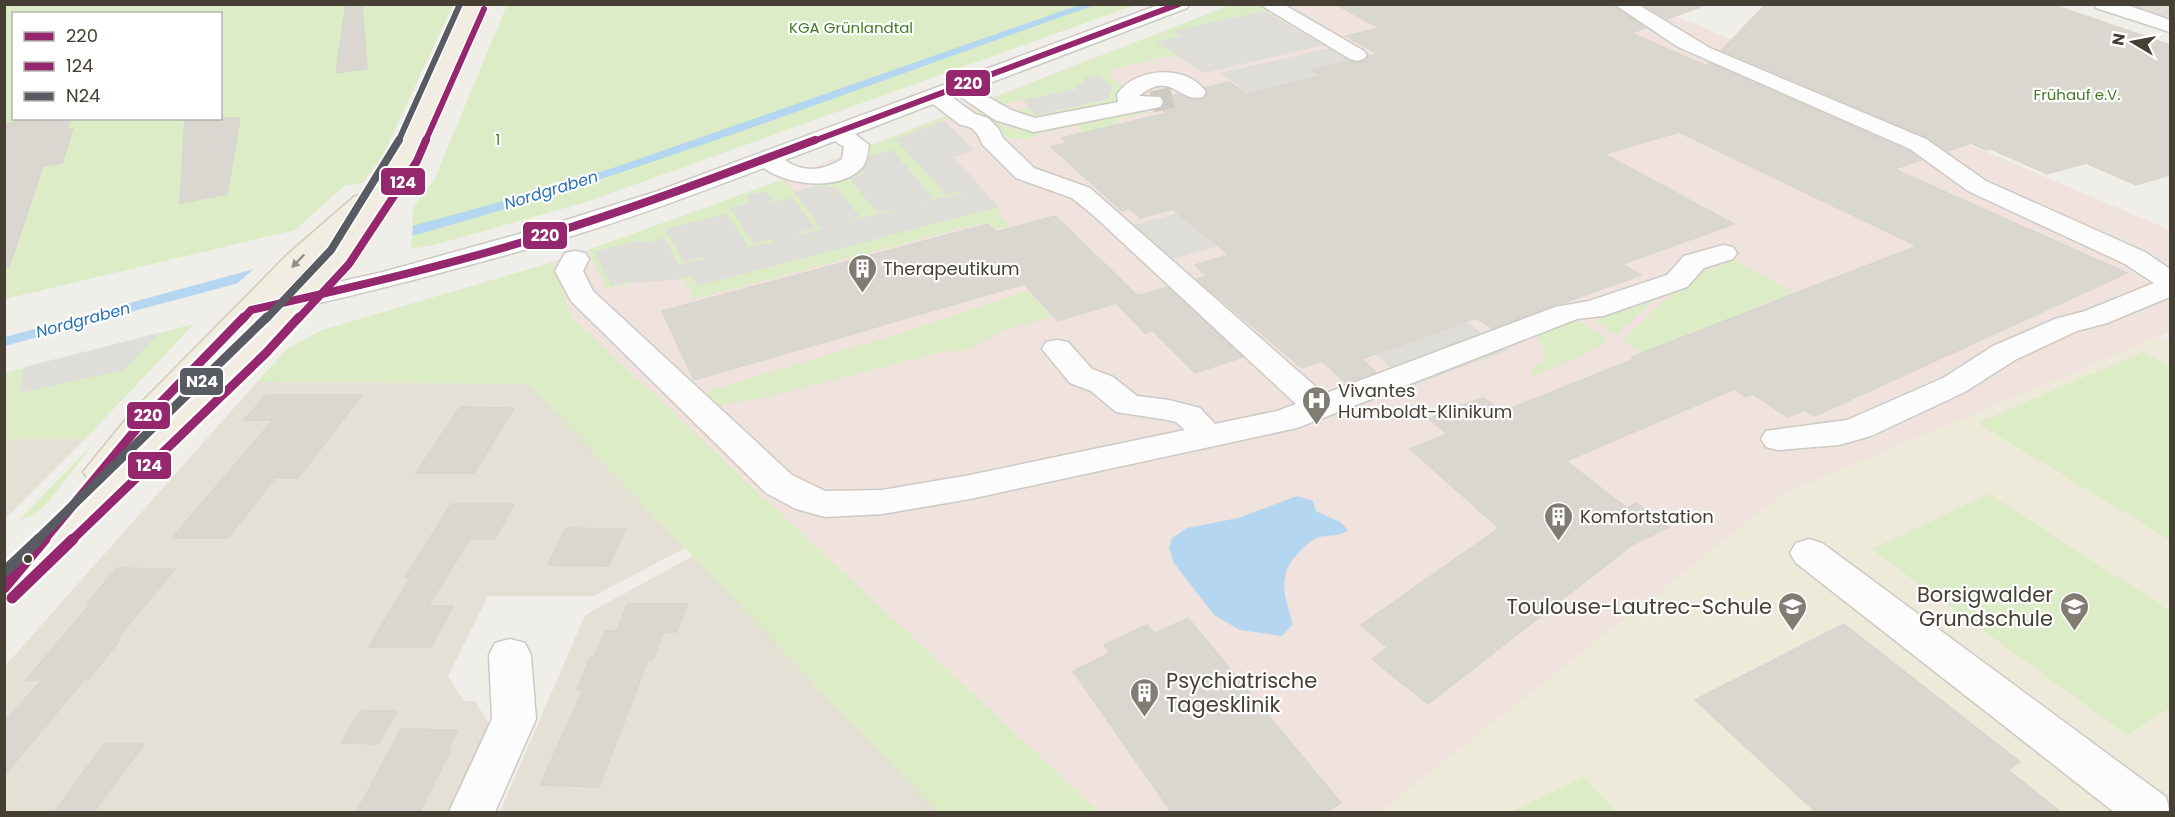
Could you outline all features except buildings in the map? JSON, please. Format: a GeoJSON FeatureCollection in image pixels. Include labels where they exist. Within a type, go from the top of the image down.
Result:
{"type":"FeatureCollection","features":[{"type":"Feature","properties":{"kind":"main road"},"geometry":{"type":"LineString","coordinates":[[287,293],[328,270],[340,257],[406,155],[473,4]]}},
{"type":"Feature","properties":{"kind":"main road"},"geometry":{"type":"LineString","coordinates":[[10,583],[171,430],[287,293],[322,237],[390,179]]}},
{"type":"Feature","properties":{"kind":"main road"},"geometry":{"type":"LineString","coordinates":[[10,583],[143,421],[250,310]]}},
{"type":"Feature","properties":{"kind":"street"},"geometry":{"type":"LineString","coordinates":[[250,310],[287,293],[388,279],[557,232],[664,197],[1180,4]]}},
{"type":"Feature","properties":{"kind":"street"},"geometry":{"type":"LineString","coordinates":[[1268,4],[1357,55]]}},
{"type":"Feature","properties":{"kind":"street"},"geometry":{"type":"LineString","coordinates":[[1623,4],[1703,52],[1918,144],[1977,186],[2135,258],[2170,283],[2168,288],[2096,317],[2066,325],[2004,353],[1954,386],[1859,428],[1839,434],[1778,439]]}},
{"type":"Feature","properties":{"kind":"street"},"geometry":{"type":"LineString","coordinates":[[2103,4],[2170,26]]}},
{"type":"Feature","properties":{"kind":"street"},"geometry":{"type":"LineString","coordinates":[[2142,4],[2170,13]]}},
{"type":"Feature","properties":{"kind":"street"},"geometry":{"type":"LineString","coordinates":[[959,87],[1003,115],[1034,125],[1141,104],[1128,94],[1146,80],[1170,78],[1187,83],[1195,92],[1182,95]]}},
{"type":"Feature","properties":{"kind":"street"},"geometry":{"type":"LineString","coordinates":[[936,96],[967,119],[969,126],[979,136],[991,140],[1025,173],[1081,193],[1296,388],[1319,406]]}},
{"type":"Feature","properties":{"kind":"street"},"geometry":{"type":"LineString","coordinates":[[766,159],[791,174],[819,176],[841,172],[853,163],[857,145],[838,133]]}},
{"type":"Feature","properties":{"kind":"street"},"geometry":{"type":"LineString","coordinates":[[557,232],[567,252],[575,259],[570,271],[580,295],[779,484],[809,500],[825,504],[882,502],[970,487],[1285,420],[1573,312],[1593,310],[1677,281],[1694,262],[1723,253]]}},
{"type":"Feature","properties":{"kind":"street"},"geometry":{"type":"LineString","coordinates":[[1057,349],[1081,376],[1102,384],[1128,405],[1169,410],[1188,416],[1199,425],[1206,437]]}},
{"type":"Feature","properties":{"kind":"street"},"geometry":{"type":"LineString","coordinates":[[1809,553],[2149,813]]}},
{"type":"Feature","properties":{"kind":"street"},"geometry":{"type":"LineString","coordinates":[[472,813],[514,719],[510,655]]}},
{"type":"Feature","properties":{"kind":"shaded area","name":"Vivantes Humboldt-Klinikum"},"geometry":{"type":"Polygon","coordinates":[[[1642,4],[1698,25],[1899,115],[2170,230],[2170,332],[1783,494],[1380,812],[1099,812],[571,317],[553,262],[689,215],[1231,5],[1642,4]]]}},
{"type":"Feature","properties":{"kind":"shaded area"},"geometry":{"type":"Polygon","coordinates":[[[2118,5],[2170,5],[2170,21],[2118,5]]]}},
{"type":"Feature","properties":{"kind":"shaded area"},"geometry":{"type":"Polygon","coordinates":[[[1264,11],[1324,45],[1204,73],[1156,42],[1181,36],[1173,31],[1264,11]]]}},
{"type":"Feature","properties":{"kind":"shaded area"},"geometry":{"type":"Polygon","coordinates":[[[1330,48],[1352,60],[1312,70],[1322,76],[1240,96],[1233,91],[1242,88],[1220,73],[1330,48]]]}},
{"type":"Feature","properties":{"kind":"shaded area"},"geometry":{"type":"Polygon","coordinates":[[[1098,75],[1113,87],[1108,99],[1036,115],[1023,100],[1074,90],[1087,77],[1098,75]]]}},
{"type":"Feature","properties":{"kind":"shaded area"},"geometry":{"type":"Polygon","coordinates":[[[944,121],[974,150],[954,157],[998,207],[697,286],[692,276],[674,280],[633,283],[631,281],[611,286],[595,251],[641,240],[644,243],[664,238],[679,265],[703,259],[703,257],[683,262],[665,229],[727,214],[748,246],[729,251],[773,242],[773,239],[754,244],[730,208],[749,203],[747,195],[766,191],[773,202],[793,198],[815,228],[797,233],[799,235],[822,229],[794,192],[816,186],[836,187],[860,217],[844,222],[893,211],[893,209],[877,213],[849,178],[865,174],[861,168],[868,157],[892,150],[933,198],[919,203],[964,193],[964,191],[947,195],[895,139],[944,121]]]}},
{"type":"Feature","properties":{"kind":"shaded area"},"geometry":{"type":"Polygon","coordinates":[[[1178,213],[1218,246],[1166,261],[1128,227],[1178,213]]]}},
{"type":"Feature","properties":{"kind":"shaded area"},"geometry":{"type":"Polygon","coordinates":[[[1467,322],[1483,334],[1390,367],[1374,354],[1467,322]]]}},
{"type":"Feature","properties":{"kind":"shaded area"},"geometry":{"type":"Polygon","coordinates":[[[159,333],[124,370],[19,393],[24,367],[159,333]]]}},
{"type":"Feature","properties":{"kind":"shaded area","name":"Toulouse-Lautrec-Schule"},"geometry":{"type":"Polygon","coordinates":[[[2158,337],[2170,343],[2170,812],[1380,812],[1783,494],[2158,337]]]}},
{"type":"Feature","properties":{"kind":"shaded area"},"geometry":{"type":"Polygon","coordinates":[[[1501,345],[1508,350],[1360,405],[1354,400],[1501,345]]]}},
{"type":"Feature","properties":{"kind":"shaded area"},"geometry":{"type":"Polygon","coordinates":[[[257,382],[528,384],[685,548],[594,596],[488,596],[448,676],[464,701],[475,701],[492,729],[453,812],[5,812],[5,666],[257,382]]]}},
{"type":"Feature","properties":{"kind":"shaded area"},"geometry":{"type":"Polygon","coordinates":[[[5,439],[85,439],[5,519],[5,439]]]}},
{"type":"Feature","properties":{"kind":"shaded area"},"geometry":{"type":"Polygon","coordinates":[[[693,556],[937,812],[500,812],[585,615],[693,556]]]}},
{"type":"Feature","properties":{"kind":"green space"},"geometry":{"type":"Polygon","coordinates":[[[4,5],[453,5],[381,159],[362,183],[345,185],[295,230],[5,299],[4,5]]]}},
{"type":"Feature","properties":{"kind":"green space"},"geometry":{"type":"Polygon","coordinates":[[[507,5],[1135,5],[586,202],[434,245],[411,249],[413,208],[435,178],[507,5]]]}},
{"type":"Feature","properties":{"kind":"green space"},"geometry":{"type":"Polygon","coordinates":[[[1231,5],[1258,5],[1276,15],[1273,16],[1264,11],[1174,32],[1181,36],[1157,42],[1179,56],[1164,57],[1112,69],[1108,75],[1123,86],[1115,103],[1035,119],[1012,112],[1030,108],[1037,115],[1108,99],[1087,77],[1074,90],[1002,104],[993,98],[1231,5]]]}},
{"type":"Feature","properties":{"kind":"green space"},"geometry":{"type":"Polygon","coordinates":[[[980,109],[1005,127],[1023,130],[1140,109],[1145,113],[1119,119],[1114,126],[1081,134],[1079,132],[1084,130],[1077,126],[1039,133],[1035,137],[1015,139],[1001,135],[988,125],[974,112],[980,109]]]}},
{"type":"Feature","properties":{"kind":"green space"},"geometry":{"type":"Polygon","coordinates":[[[950,115],[951,118],[896,139],[965,191],[922,204],[918,203],[932,198],[892,151],[868,157],[869,146],[950,115]]]}},
{"type":"Feature","properties":{"kind":"green space"},"geometry":{"type":"Polygon","coordinates":[[[861,168],[865,174],[850,178],[894,209],[848,223],[842,221],[859,217],[836,187],[813,184],[826,182],[861,168]]]}},
{"type":"Feature","properties":{"kind":"green space"},"geometry":{"type":"Polygon","coordinates":[[[784,179],[822,229],[799,235],[796,233],[814,229],[773,202],[747,196],[750,203],[730,208],[773,239],[773,242],[731,252],[728,251],[747,246],[666,229],[683,262],[703,257],[703,259],[679,265],[664,238],[644,243],[633,283],[606,288],[588,250],[784,179]]]}},
{"type":"Feature","properties":{"kind":"green space"},"geometry":{"type":"Polygon","coordinates":[[[998,207],[1002,210],[996,212],[1009,226],[995,230],[989,223],[974,225],[694,299],[683,278],[692,276],[698,285],[998,207]]]}},
{"type":"Feature","properties":{"kind":"green space"},"geometry":{"type":"Polygon","coordinates":[[[1733,259],[1794,293],[1675,340],[1645,355],[1623,340],[1686,280],[1733,259]]]}},
{"type":"Feature","properties":{"kind":"green space"},"geometry":{"type":"Polygon","coordinates":[[[553,262],[571,317],[1099,812],[937,812],[528,384],[257,382],[287,349],[322,330],[553,262]]]}},
{"type":"Feature","properties":{"kind":"green space"},"geometry":{"type":"Polygon","coordinates":[[[1028,291],[1052,317],[1001,331],[971,349],[938,353],[770,396],[716,406],[705,392],[898,334],[1028,291]]]}},
{"type":"Feature","properties":{"kind":"green space"},"geometry":{"type":"Polygon","coordinates":[[[1658,297],[1616,335],[1595,321],[1658,297]]]}},
{"type":"Feature","properties":{"kind":"green space"},"geometry":{"type":"Polygon","coordinates":[[[1575,319],[1608,341],[1577,358],[1535,375],[1529,371],[1544,361],[1546,352],[1535,335],[1575,319]]]}},
{"type":"Feature","properties":{"kind":"green space"},"geometry":{"type":"Polygon","coordinates":[[[194,324],[85,439],[5,439],[5,373],[194,324]]]}},
{"type":"Feature","properties":{"kind":"green space"},"geometry":{"type":"Polygon","coordinates":[[[2143,352],[2170,366],[2170,540],[1977,423],[2143,352]]]}},
{"type":"Feature","properties":{"kind":"green space"},"geometry":{"type":"Polygon","coordinates":[[[94,443],[48,502],[33,516],[20,519],[94,443]]]}},
{"type":"Feature","properties":{"kind":"green space"},"geometry":{"type":"Polygon","coordinates":[[[1989,494],[2170,611],[2170,708],[2127,735],[1871,549],[1989,494]]]}},
{"type":"Feature","properties":{"kind":"green space"},"geometry":{"type":"Polygon","coordinates":[[[1584,777],[1616,812],[1511,812],[1584,777]]]}},
{"type":"Feature","properties":{"kind":"water","name":"Nordgraben"},"geometry":{"type":"Polygon","coordinates":[[[1079,5],[1095,5],[764,123],[564,191],[355,252],[5,346],[5,337],[511,199],[616,167],[1079,5]]]}},
{"type":"Feature","properties":{"kind":"water"},"geometry":{"type":"Polygon","coordinates":[[[1297,496],[1313,501],[1316,511],[1340,522],[1348,530],[1341,534],[1316,538],[1293,559],[1285,576],[1284,585],[1293,624],[1282,636],[1240,630],[1214,615],[1174,563],[1169,548],[1172,538],[1187,528],[1238,518],[1297,496]]]}},
{"type":"Feature","properties":{"kind":"pier"},"geometry":{"type":"Polygon","coordinates":[[[413,223],[412,239],[233,287],[257,266],[413,223]]]}},
{"type":"Feature","properties":{"kind":"tunnel"},"geometry":{"type":"LineString","coordinates":[[1152,102],[1182,95]]}},
{"type":"Feature","properties":{"kind":"transit line","name":"N24"},"geometry":{"type":"LineString","coordinates":[[4,572],[249,336],[331,250],[395,149],[460,4]]}},
{"type":"Feature","properties":{"kind":"transit line","name":"220"},"geometry":{"type":"LineString","coordinates":[[4,588],[143,421],[251,310],[388,279],[557,232],[664,197],[1179,4]]}},
{"type":"Feature","properties":{"kind":"transit line","name":"124"},"geometry":{"type":"LineString","coordinates":[[12,598],[266,353],[349,264],[417,161],[484,9]]}},
{"type":"Feature","properties":{"kind":"place","name":"Therapeutikum"},"geometry":{"type":"Point","coordinates":[862,294]}},
{"type":"Feature","properties":{"kind":"place","name":"Vivantes Humboldt-Klinikum"},"geometry":{"type":"Point","coordinates":[1317,426]}},
{"type":"Feature","properties":{"kind":"place","name":"Komfortstation"},"geometry":{"type":"Point","coordinates":[1559,542]}},
{"type":"Feature","properties":{"kind":"place","name":"Toulouse-Lautrec-Schule"},"geometry":{"type":"Point","coordinates":[1793,632]}},
{"type":"Feature","properties":{"kind":"place","name":"Borsigwalder Grundschule"},"geometry":{"type":"Point","coordinates":[2074,632]}},
{"type":"Feature","properties":{"kind":"place","name":"Psychiatrische Tagesklinik"},"geometry":{"type":"Point","coordinates":[1145,718]}},
{"type":"Feature","properties":{"kind":"park label","name":"KGA Grünlandtal"},"geometry":{"type":"Point","coordinates":[851,27]}},
{"type":"Feature","properties":{"kind":"park label","name":"Frühauf e.V."},"geometry":{"type":"Point","coordinates":[2077,94]}},
{"type":"Feature","properties":{"kind":"park label","name":"1"},"geometry":{"type":"Point","coordinates":[498,139]}}]}
